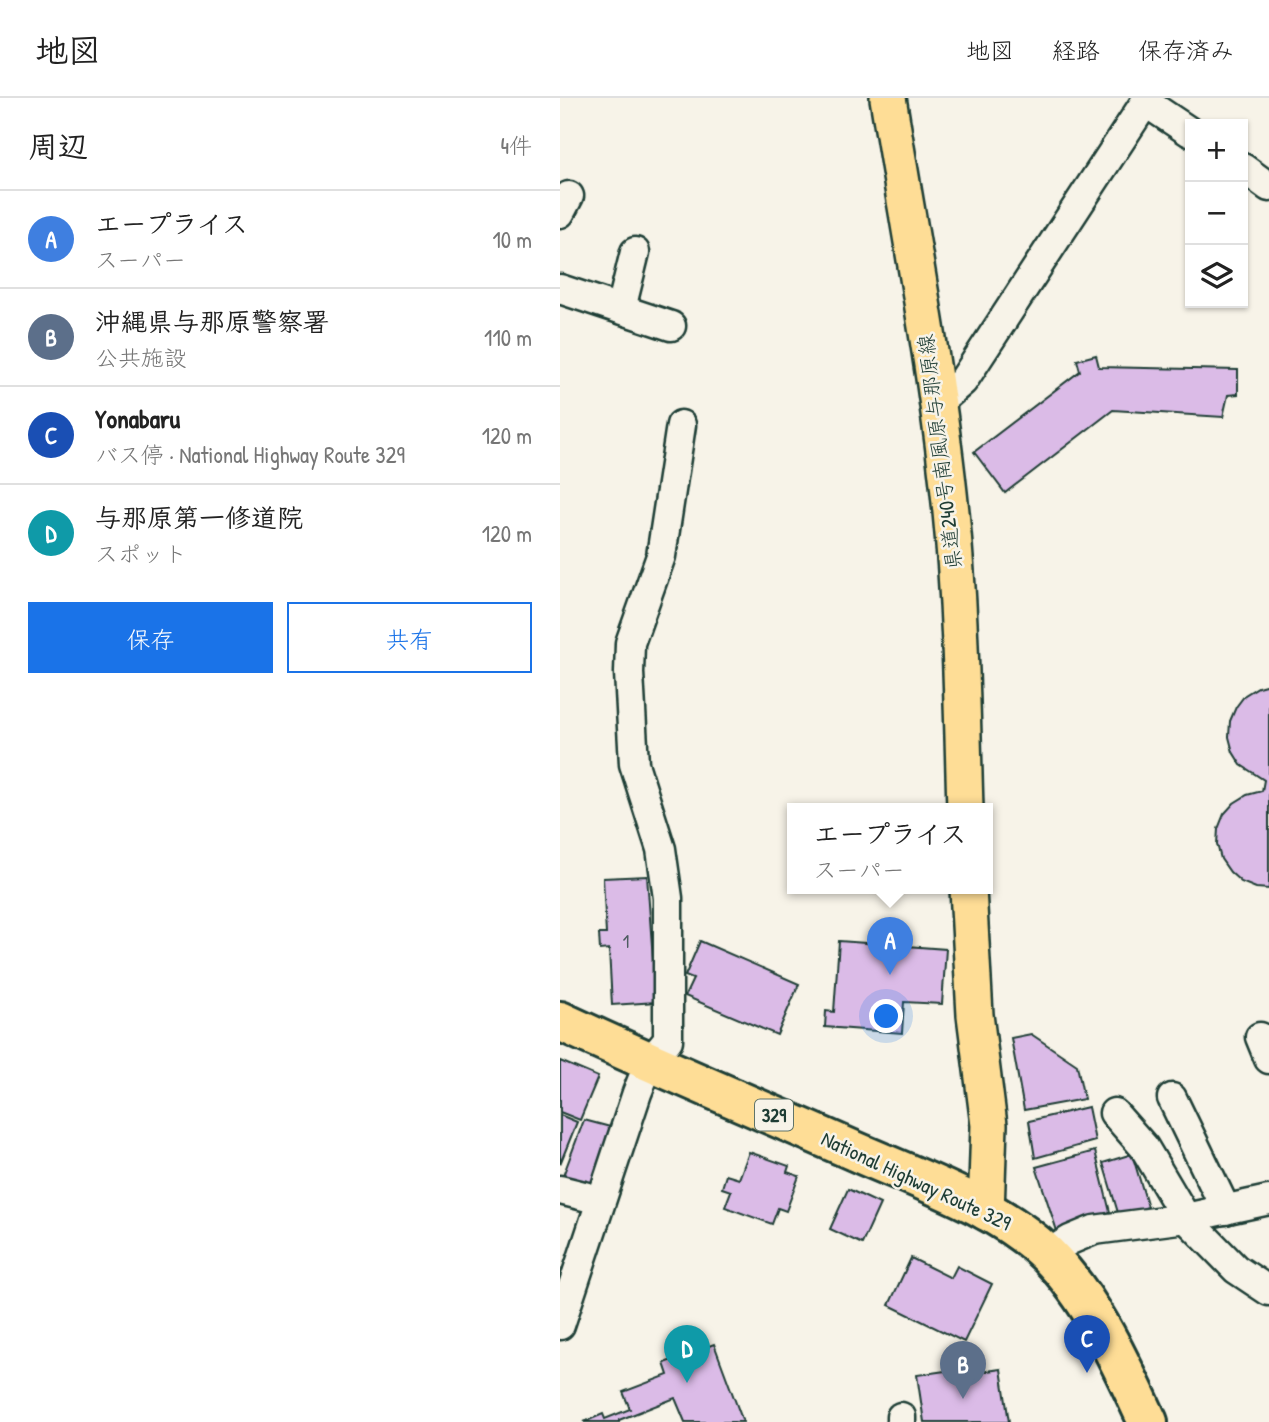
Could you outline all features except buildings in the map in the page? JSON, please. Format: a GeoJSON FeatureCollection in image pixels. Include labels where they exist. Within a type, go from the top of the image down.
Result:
{"type":"FeatureCollection","features":[{"type":"Feature","properties":{"kind":"highway","name":"National Highway Route 329"},"geometry":{"type":"LineString","coordinates":[[560,1021],[649,1063],[933,1185],[1024,1234],[1065,1273],[1100,1325],[1148,1422]]}},
{"type":"Feature","properties":{"kind":"main road","name":"県道240号南風原与那原線"},"geometry":{"type":"LineString","coordinates":[[888,98],[938,403],[951,514],[960,641],[965,803]]}},
{"type":"Feature","properties":{"kind":"main road"},"geometry":{"type":"LineString","coordinates":[[968,894],[975,1015],[989,1125],[986,1212]]}},
{"type":"Feature","properties":{"kind":"street"},"geometry":{"type":"LineString","coordinates":[[938,403],[963,382],[1146,100],[1185,128]]}},
{"type":"Feature","properties":{"kind":"street"},"geometry":{"type":"LineString","coordinates":[[1248,172],[1269,187]]}},
{"type":"Feature","properties":{"kind":"street"},"geometry":{"type":"LineString","coordinates":[[621,309],[635,252]]}},
{"type":"Feature","properties":{"kind":"street"},"geometry":{"type":"LineString","coordinates":[[560,289],[671,326]]}},
{"type":"Feature","properties":{"kind":"street"},"geometry":{"type":"LineString","coordinates":[[560,1325],[600,1200],[649,1063],[668,1040],[668,898],[661,849],[634,764],[629,673],[630,643],[661,556],[681,425]]}},
{"type":"Feature","properties":{"kind":"street"},"geometry":{"type":"LineString","coordinates":[[1172,1098],[1226,1210]]}},
{"type":"Feature","properties":{"kind":"street"},"geometry":{"type":"LineString","coordinates":[[1114,1113],[1144,1147],[1186,1218],[1236,1269],[1269,1291]]}},
{"type":"Feature","properties":{"kind":"street"},"geometry":{"type":"LineString","coordinates":[[560,1189],[600,1200]]}},
{"type":"Feature","properties":{"kind":"street"},"geometry":{"type":"LineString","coordinates":[[1047,1254],[1094,1230],[1186,1218],[1269,1200]]}},
{"type":"Feature","properties":{"kind":"place","name":"エープライス"},"geometry":{"type":"Point","coordinates":[890,975]}},
{"type":"Feature","properties":{"kind":"place","name":"Yonabaru"},"geometry":{"type":"Point","coordinates":[1087,1373]}},
{"type":"Feature","properties":{"kind":"place","name":"与那原第一修道院"},"geometry":{"type":"Point","coordinates":[687,1383]}},
{"type":"Feature","properties":{"kind":"place","name":"沖縄県与那原警察署"},"geometry":{"type":"Point","coordinates":[963,1399]}}]}
